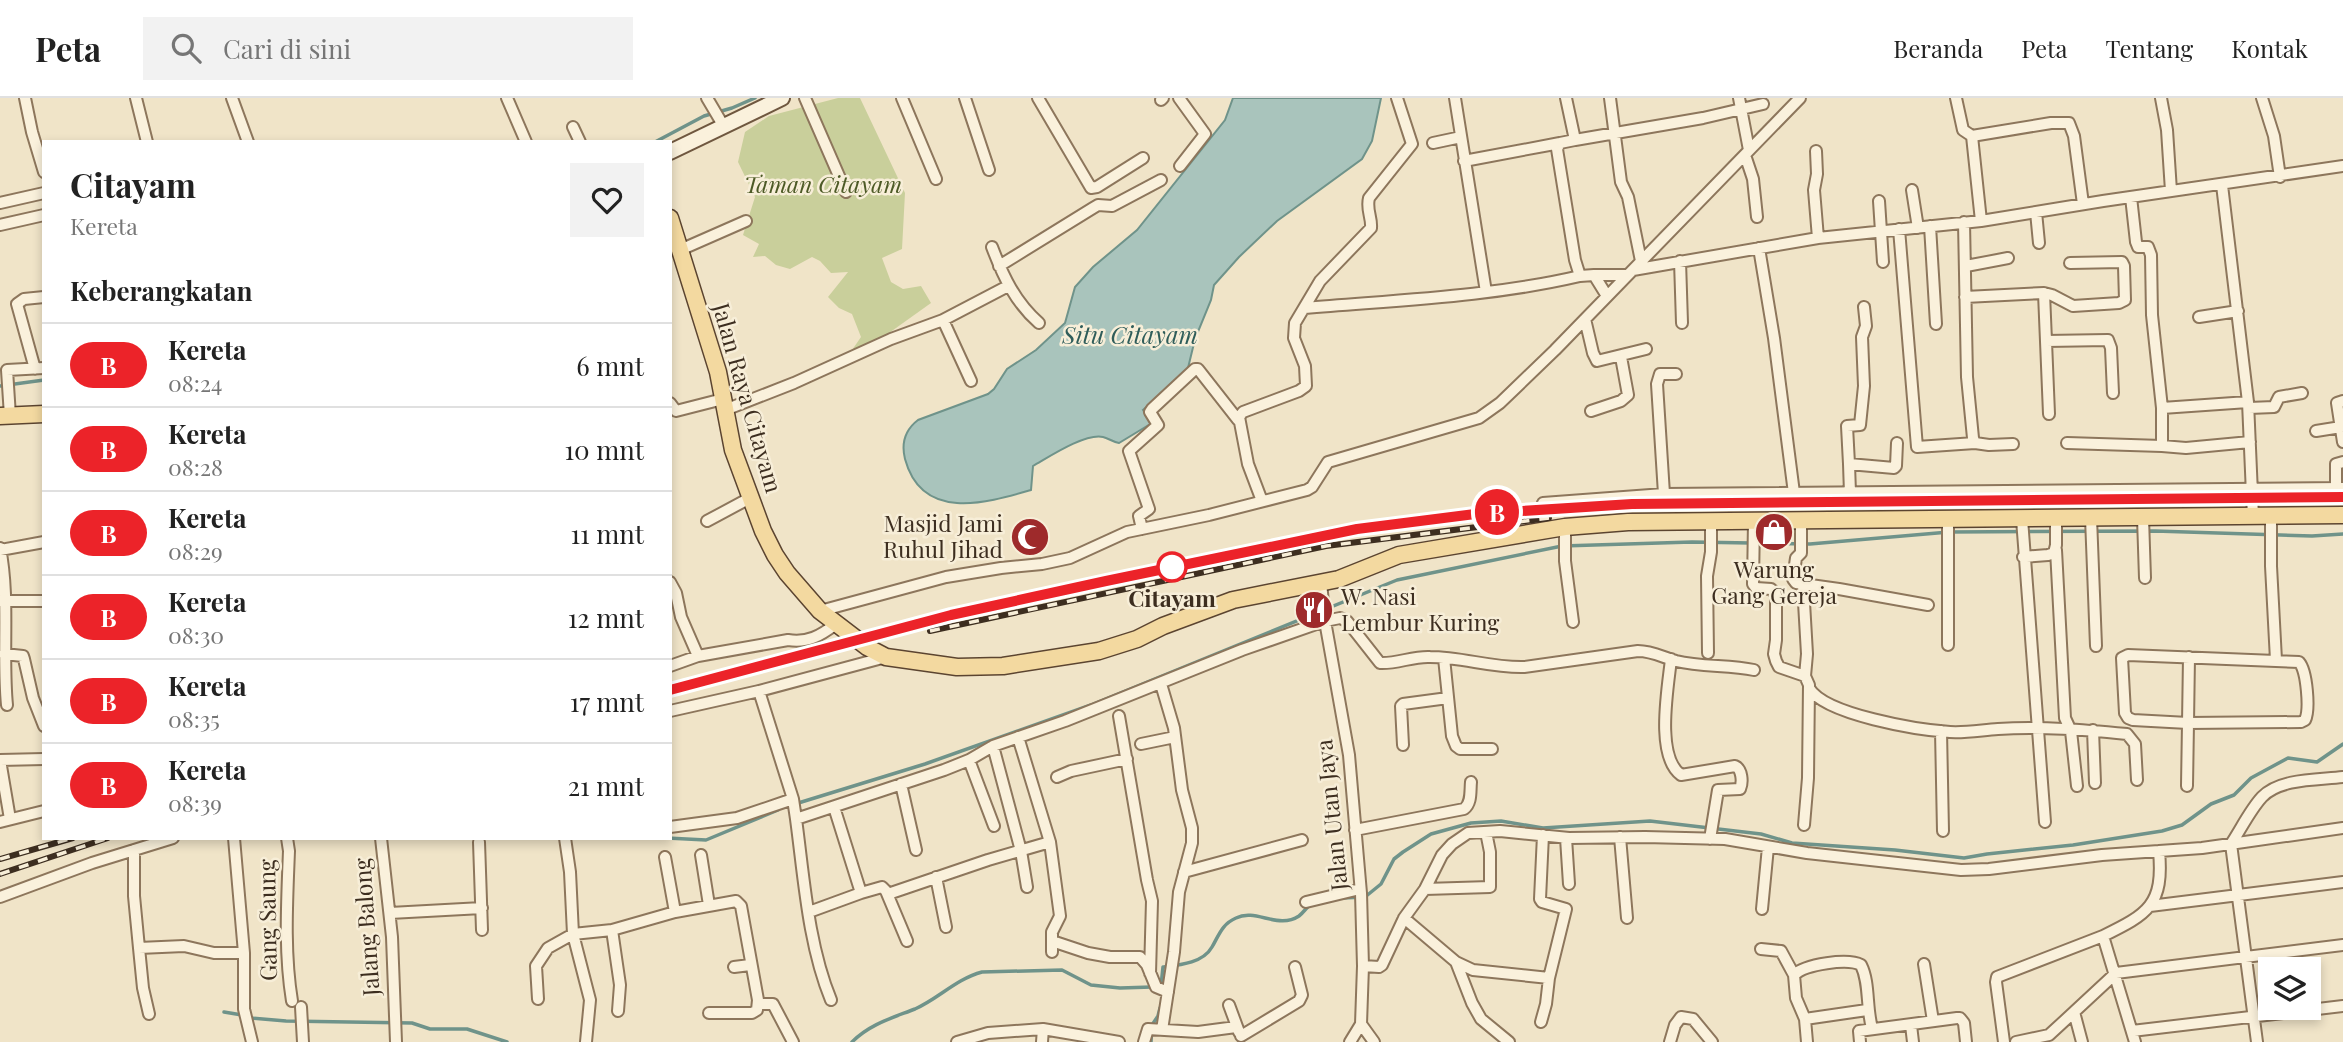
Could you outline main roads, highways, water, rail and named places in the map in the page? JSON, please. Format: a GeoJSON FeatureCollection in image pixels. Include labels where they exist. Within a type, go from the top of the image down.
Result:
{"type":"FeatureCollection","features":[{"type":"Feature","properties":{"kind":"main road"},"geometry":{"type":"LineString","coordinates":[[672,150],[715,111],[782,98]]}},
{"type":"Feature","properties":{"kind":"main road","name":"Jalan Raya Citayam"},"geometry":{"type":"LineString","coordinates":[[672,224],[718,372],[733,450],[775,555],[820,611],[886,657],[957,667],[1003,666],[1099,651],[1137,639],[1163,626],[1233,600],[1322,589],[1339,579],[1399,555],[1628,522],[1754,527],[1801,520],[1948,524],[2056,521],[2091,524],[2253,517],[2271,521],[2343,515]]}},
{"type":"Feature","properties":{"kind":"main road"},"geometry":{"type":"LineString","coordinates":[[5,416],[42,414]]}},
{"type":"Feature","properties":{"kind":"water","name":"Situ Citayam"},"geometry":{"type":"Polygon","coordinates":[[[1233,98],[1381,98],[1372,141],[1362,159],[1277,221],[1214,285],[1188,368],[1181,378],[1143,410],[1152,423],[1119,443],[1095,437],[1057,452],[1033,466],[1031,490],[976,503],[940,500],[926,492],[913,479],[905,459],[904,442],[910,428],[918,420],[988,394],[1007,369],[1036,350],[1065,323],[1075,287],[1093,267],[1137,230],[1225,120],[1233,98]]]}},
{"type":"Feature","properties":{"kind":"waterway"},"geometry":{"type":"LineString","coordinates":[[659,140],[704,116],[755,98]]}},
{"type":"Feature","properties":{"kind":"waterway"},"geometry":{"type":"LineString","coordinates":[[0,386],[42,380]]}},
{"type":"Feature","properties":{"kind":"waterway"},"geometry":{"type":"LineString","coordinates":[[795,804],[925,764],[1091,705],[1397,580],[1562,546],[1692,542],[1810,544],[1949,532],[2155,531],[2312,536],[2343,534]]}},
{"type":"Feature","properties":{"kind":"waterway"},"geometry":{"type":"LineString","coordinates":[[1342,898],[1365,897],[1381,884],[1394,859],[1403,852],[1431,834],[1471,823],[1501,821],[1543,828],[1650,821],[1761,834],[1792,843],[1964,858],[2073,845],[2162,831],[2182,825],[2211,804],[2234,795],[2251,778],[2288,758],[2317,762],[2343,744]]}},
{"type":"Feature","properties":{"kind":"waterway"},"geometry":{"type":"LineString","coordinates":[[672,838],[706,840],[778,810]]}},
{"type":"Feature","properties":{"kind":"waterway"},"geometry":{"type":"LineString","coordinates":[[1161,986],[1163,967],[1203,957],[1231,920],[1251,915],[1291,920],[1310,905]]}},
{"type":"Feature","properties":{"kind":"waterway"},"geometry":{"type":"LineString","coordinates":[[852,1042],[874,1026],[915,1009],[964,979],[982,972],[1062,970],[1091,985],[1152,987]]}},
{"type":"Feature","properties":{"kind":"waterway"},"geometry":{"type":"LineString","coordinates":[[1151,1042],[1152,1025],[1160,1008]]}},
{"type":"Feature","properties":{"kind":"waterway"},"geometry":{"type":"LineString","coordinates":[[224,1012],[242,1015]]}},
{"type":"Feature","properties":{"kind":"waterway"},"geometry":{"type":"LineString","coordinates":[[250,1018],[412,1023],[430,1029],[467,1029],[507,1042]]}},
{"type":"Feature","properties":{"kind":"railway"},"geometry":{"type":"LineString","coordinates":[[672,689],[951,615],[1132,575],[1357,529],[1475,514],[1632,504],[2343,497]]}},
{"type":"Feature","properties":{"kind":"railway"},"geometry":{"type":"LineString","coordinates":[[930,631],[1326,546],[1549,518]]}},
{"type":"Feature","properties":{"kind":"railway"},"geometry":{"type":"LineString","coordinates":[[0,859],[66,840]]}},
{"type":"Feature","properties":{"kind":"railway"},"geometry":{"type":"LineString","coordinates":[[0,874],[102,840]]}},
{"type":"Feature","properties":{"kind":"train","name":"B"},"geometry":{"type":"LineString","coordinates":[[672,690],[951,615],[1106,581],[1357,529],[1475,514],[1632,504],[2343,497]]}},
{"type":"Feature","properties":{"kind":"place","name":"Warung Gang Gereja"},"geometry":{"type":"Point","coordinates":[1774,532]}},
{"type":"Feature","properties":{"kind":"place","name":"Masjid Jami Ruhul Jihad"},"geometry":{"type":"Point","coordinates":[1030,537]}},
{"type":"Feature","properties":{"kind":"place","name":"Citayam"},"geometry":{"type":"Point","coordinates":[1172,567]}},
{"type":"Feature","properties":{"kind":"place","name":"W. Nasi Lembur Kuring"},"geometry":{"type":"Point","coordinates":[1314,610]}},
{"type":"Feature","properties":{"kind":"park label","name":"Taman Citayam"},"geometry":{"type":"Point","coordinates":[823,185]}}]}
